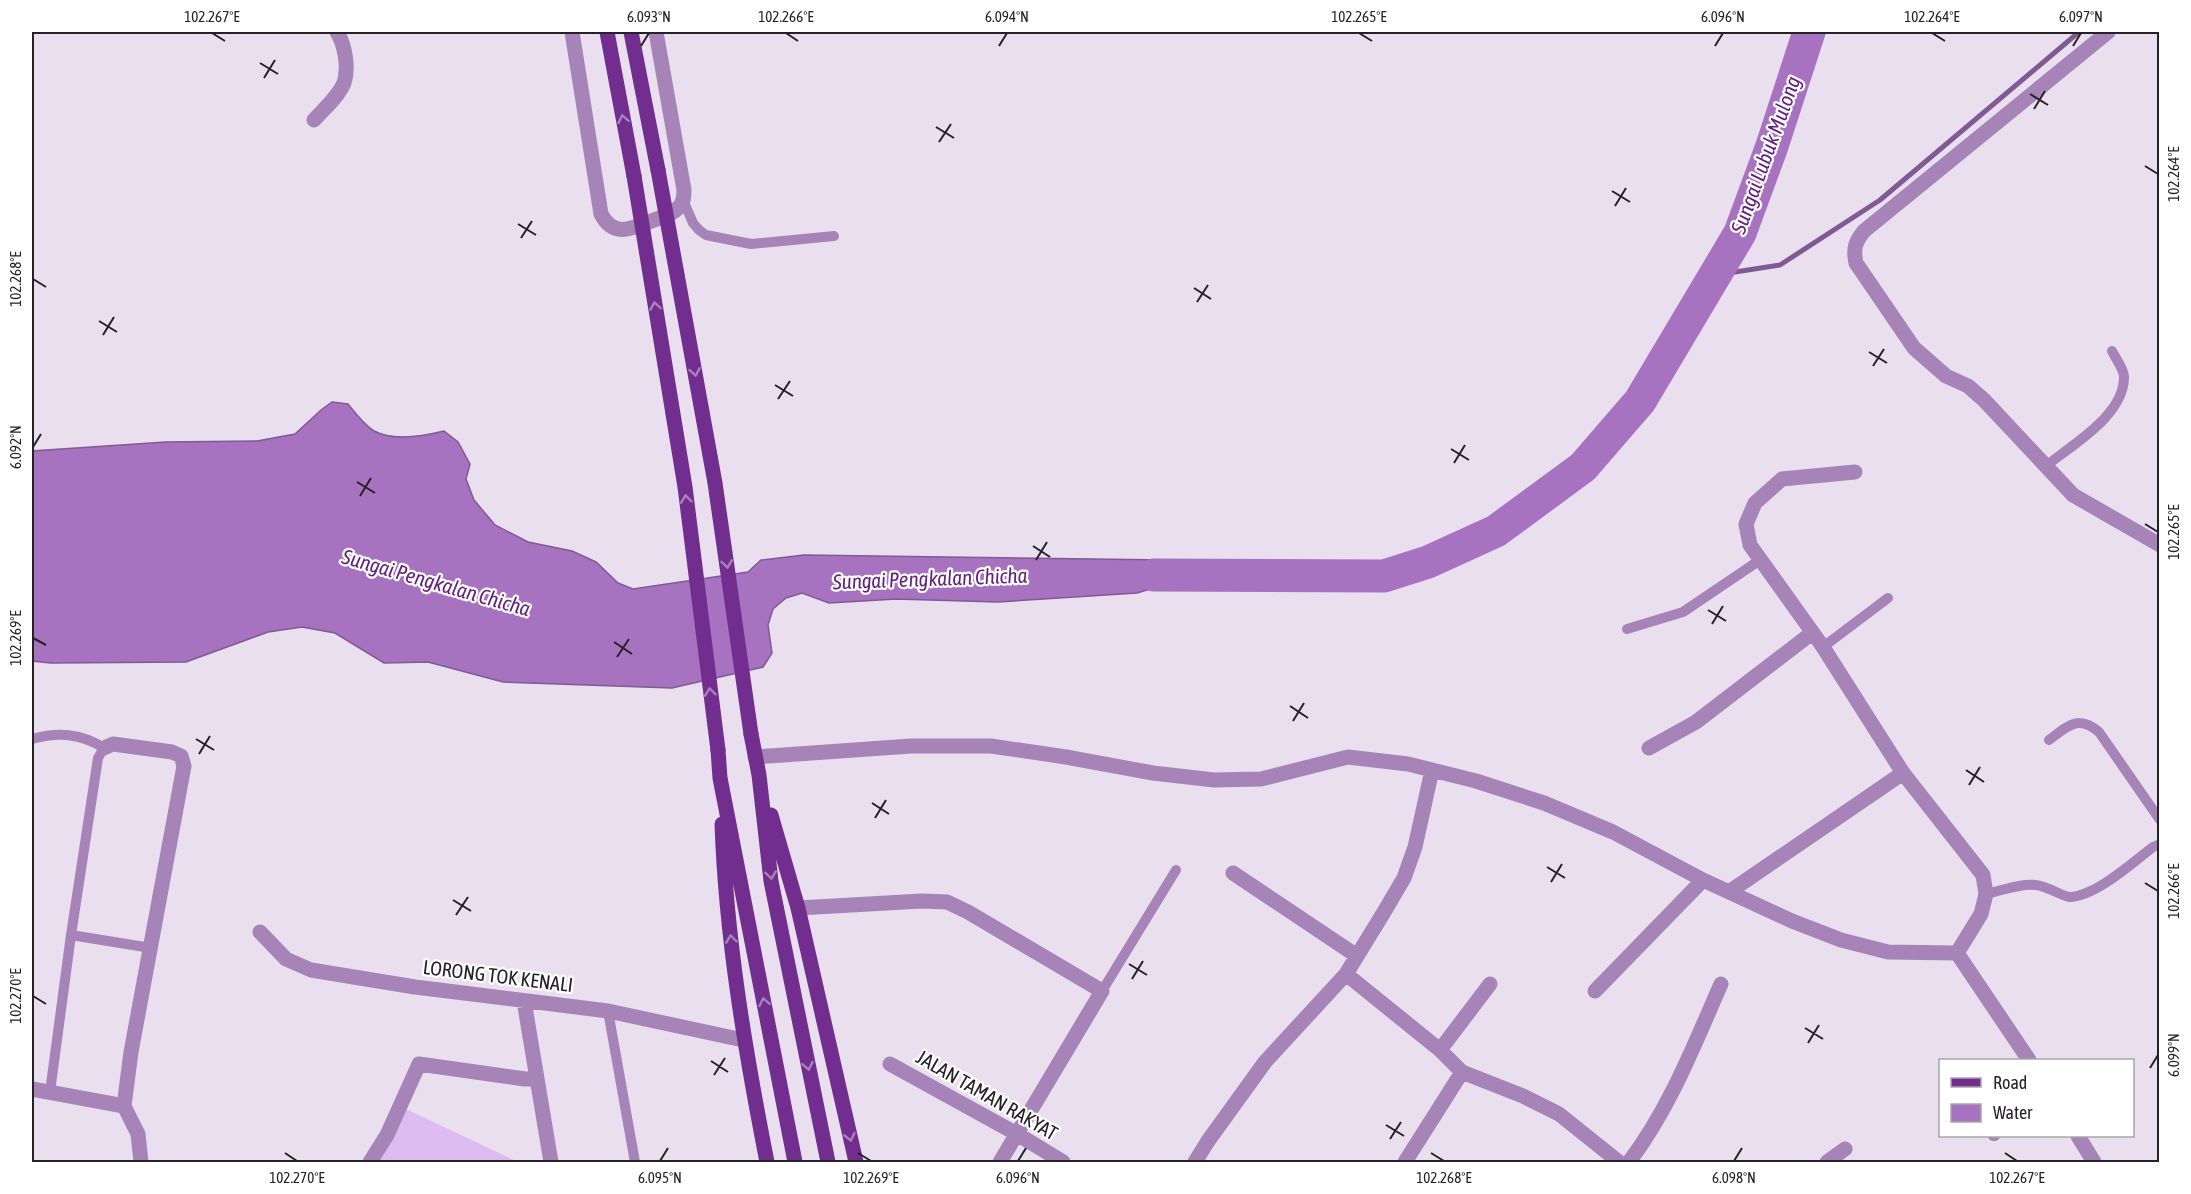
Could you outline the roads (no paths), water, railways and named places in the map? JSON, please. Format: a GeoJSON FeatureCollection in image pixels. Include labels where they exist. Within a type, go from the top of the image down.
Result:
{"type":"FeatureCollection","features":[{"type":"Feature","properties":{"kind":"main road"},"geometry":{"type":"LineString","coordinates":[[606,32],[634,176],[684,487],[718,750],[724,885],[743,1040],[767,1162]]}},
{"type":"Feature","properties":{"kind":"main road"},"geometry":{"type":"LineString","coordinates":[[631,32],[716,483],[755,757],[798,908],[856,1162]]}},
{"type":"Feature","properties":{"kind":"main road"},"geometry":{"type":"LineString","coordinates":[[759,775],[771,881],[827,1161]]}},
{"type":"Feature","properties":{"kind":"main road"},"geometry":{"type":"LineString","coordinates":[[720,778],[795,1162]]}},
{"type":"Feature","properties":{"kind":"street"},"geometry":{"type":"LineString","coordinates":[[314,120],[344,82],[345,61],[341,38],[337,32]]}},
{"type":"Feature","properties":{"kind":"street"},"geometry":{"type":"LineString","coordinates":[[572,32],[601,214],[606,223],[627,231],[670,214],[684,200],[656,32]]}},
{"type":"Feature","properties":{"kind":"street"},"geometry":{"type":"LineString","coordinates":[[2108,32],[1864,231],[1857,240],[1854,250],[1856,263],[1914,348],[1946,376],[1968,386],[1984,400],[2073,495],[2160,545]]}},
{"type":"Feature","properties":{"kind":"street"},"geometry":{"type":"LineString","coordinates":[[1855,472],[1782,478],[1755,503],[1746,524],[1750,545],[1823,647],[1903,773],[1983,875],[1986,894],[1981,914],[1957,953]]}},
{"type":"Feature","properties":{"kind":"street"},"geometry":{"type":"LineString","coordinates":[[1649,747],[1696,722],[1812,633]]}},
{"type":"Feature","properties":{"kind":"street"},"geometry":{"type":"LineString","coordinates":[[104,748],[112,744],[172,752],[181,756],[184,766],[131,1052],[124,1106],[138,1134],[141,1162]]}},
{"type":"Feature","properties":{"kind":"street"},"geometry":{"type":"LineString","coordinates":[[755,757],[911,746],[991,746],[1153,773],[1214,780],[1262,779],[1348,757],[1408,764],[1476,781],[1544,803],[1613,832],[1728,892],[1841,940],[1888,952],[1957,953]]}},
{"type":"Feature","properties":{"kind":"street"},"geometry":{"type":"LineString","coordinates":[[1195,1162],[1265,1062],[1346,974],[1357,956],[1404,878],[1415,847],[1432,770]]}},
{"type":"Feature","properties":{"kind":"street"},"geometry":{"type":"LineString","coordinates":[[1728,892],[1903,773]]}},
{"type":"Feature","properties":{"kind":"street"},"geometry":{"type":"LineString","coordinates":[[1233,873],[1357,956]]}},
{"type":"Feature","properties":{"kind":"street"},"geometry":{"type":"LineString","coordinates":[[1595,991],[1703,880]]}},
{"type":"Feature","properties":{"kind":"street"},"geometry":{"type":"LineString","coordinates":[[798,908],[922,901],[946,902],[968,912],[1102,991],[1000,1162]]}},
{"type":"Feature","properties":{"kind":"street","name":"LORONG TOK KENALI"},"geometry":{"type":"LineString","coordinates":[[260,932],[286,959],[311,970],[608,1011],[743,1040]]}},
{"type":"Feature","properties":{"kind":"street"},"geometry":{"type":"LineString","coordinates":[[1957,953],[2028,1059]]}},
{"type":"Feature","properties":{"kind":"street"},"geometry":{"type":"LineString","coordinates":[[1346,974],[1440,1050],[1462,1072],[1523,1096],[1559,1114],[1619,1162]]}},
{"type":"Feature","properties":{"kind":"street"},"geometry":{"type":"LineString","coordinates":[[1440,1050],[1490,984]]}},
{"type":"Feature","properties":{"kind":"street"},"geometry":{"type":"LineString","coordinates":[[1629,1162],[1648,1137],[1669,1101],[1721,984]]}},
{"type":"Feature","properties":{"kind":"street"},"geometry":{"type":"LineString","coordinates":[[524,1001],[551,1162]]}},
{"type":"Feature","properties":{"kind":"street"},"geometry":{"type":"LineString","coordinates":[[370,1162],[387,1135],[418,1064],[537,1079]]}},
{"type":"Feature","properties":{"kind":"street","name":"JALAN TAMAN RAKYAT"},"geometry":{"type":"LineString","coordinates":[[890,1064],[1063,1162]]}},
{"type":"Feature","properties":{"kind":"street"},"geometry":{"type":"LineString","coordinates":[[1405,1162],[1462,1072]]}},
{"type":"Feature","properties":{"kind":"street"},"geometry":{"type":"LineString","coordinates":[[32,1089],[124,1106]]}},
{"type":"Feature","properties":{"kind":"street"},"geometry":{"type":"LineString","coordinates":[[2079,1137],[2094,1162]]}},
{"type":"Feature","properties":{"kind":"street"},"geometry":{"type":"LineString","coordinates":[[1827,1162],[1845,1149]]}},
{"type":"Feature","properties":{"kind":"lane"},"geometry":{"type":"LineString","coordinates":[[684,200],[693,223],[706,235],[751,244],[834,236]]}},
{"type":"Feature","properties":{"kind":"lane"},"geometry":{"type":"LineString","coordinates":[[2046,466],[2102,421],[2116,405],[2124,374],[2112,351]]}},
{"type":"Feature","properties":{"kind":"lane"},"geometry":{"type":"LineString","coordinates":[[1627,629],[1683,612],[1760,560]]}},
{"type":"Feature","properties":{"kind":"lane"},"geometry":{"type":"LineString","coordinates":[[1823,647],[1888,598]]}},
{"type":"Feature","properties":{"kind":"lane"},"geometry":{"type":"LineString","coordinates":[[2049,740],[2073,723],[2083,722],[2091,725],[2099,732],[2160,820]]}},
{"type":"Feature","properties":{"kind":"lane"},"geometry":{"type":"LineString","coordinates":[[32,739],[61,734],[78,736],[91,740],[104,748],[98,758],[70,935],[50,1092]]}},
{"type":"Feature","properties":{"kind":"lane"},"geometry":{"type":"LineString","coordinates":[[1986,894],[2033,884],[2051,888],[2068,897],[2079,895],[2109,882],[2152,847],[2160,844]]}},
{"type":"Feature","properties":{"kind":"lane"},"geometry":{"type":"LineString","coordinates":[[1102,991],[1176,870]]}},
{"type":"Feature","properties":{"kind":"lane"},"geometry":{"type":"LineString","coordinates":[[70,935],[151,948]]}},
{"type":"Feature","properties":{"kind":"lane"},"geometry":{"type":"LineString","coordinates":[[608,1011],[635,1162]]}},
{"type":"Feature","properties":{"kind":"water"},"geometry":{"type":"Polygon","coordinates":[[[332,402],[348,404],[366,425],[382,434],[409,437],[444,431],[458,442],[470,464],[466,479],[474,500],[495,525],[528,542],[572,551],[596,562],[618,583],[633,589],[748,572],[761,560],[804,555],[1167,560],[1201,574],[1137,593],[998,602],[896,599],[829,603],[802,593],[786,598],[773,609],[768,625],[772,653],[763,667],[672,688],[503,682],[428,662],[384,663],[335,633],[302,627],[268,632],[186,662],[51,663],[32,661],[32,451],[166,442],[257,441],[295,434],[332,402]]]}},
{"type":"Feature","properties":{"kind":"waterway","name":"Sungai Pengkalan Chicha"},"geometry":{"type":"LineString","coordinates":[[1154,575],[1384,576],[1428,562],[1496,531],[1583,467],[1640,401],[1740,233],[1772,146],[1809,32]]}},
{"type":"Feature","properties":{"kind":"waterway"},"geometry":{"type":"LineString","coordinates":[[1716,275],[1780,265],[1880,200],[2079,32]]}},
{"type":"Feature","properties":{"kind":"water label","name":"Sungai Lubuk Mulong"},"geometry":{"type":"Point","coordinates":[1766,155]}}]}
